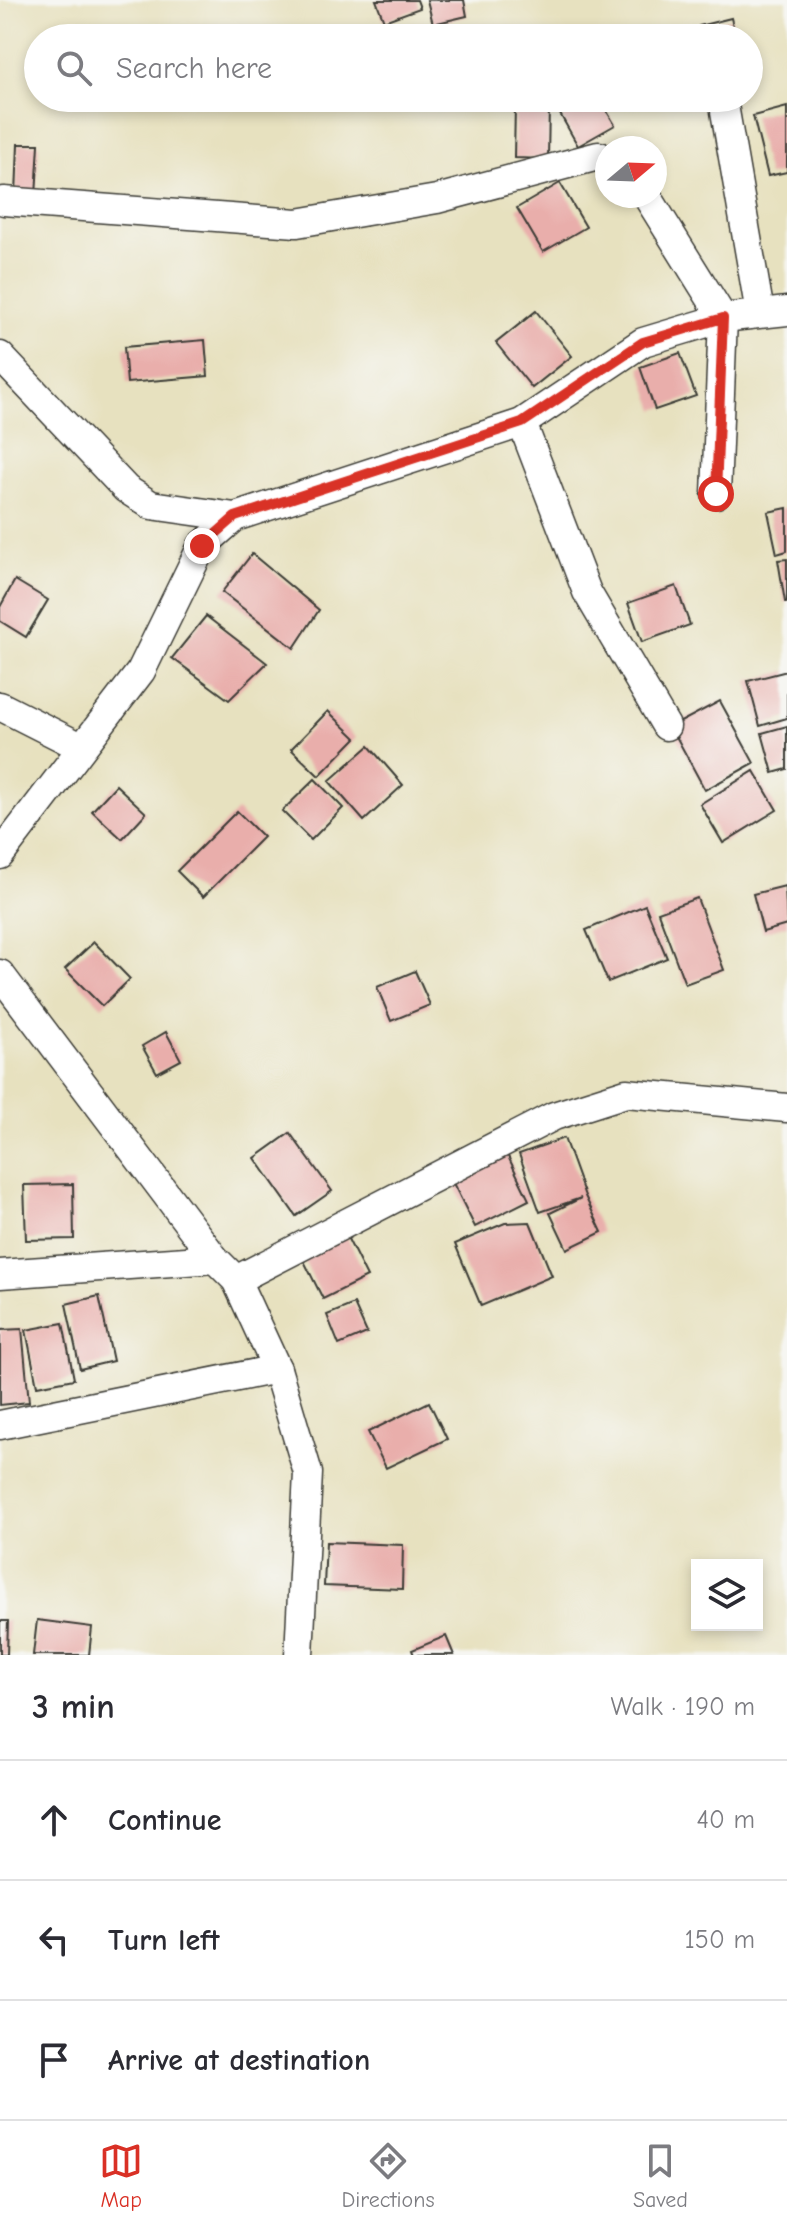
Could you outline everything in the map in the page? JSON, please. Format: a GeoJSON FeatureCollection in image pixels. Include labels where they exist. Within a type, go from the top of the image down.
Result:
{"type":"FeatureCollection","features":[{"type":"Feature","properties":{"kind":"street"},"geometry":{"type":"LineString","coordinates":[[0,855],[141,671],[202,546],[235,517],[522,423],[643,342],[723,318],[773,312],[725,112]]}},
{"type":"Feature","properties":{"kind":"street"},"geometry":{"type":"LineString","coordinates":[[4,201],[297,223],[437,199],[595,157]]}},
{"type":"Feature","properties":{"kind":"street"},"geometry":{"type":"LineString","coordinates":[[654,208],[723,318],[716,494]]}},
{"type":"Feature","properties":{"kind":"street"},"geometry":{"type":"LineString","coordinates":[[0,356],[126,489],[151,505],[235,517]]}},
{"type":"Feature","properties":{"kind":"street"},"geometry":{"type":"LineString","coordinates":[[522,423],[587,592],[666,726]]}},
{"type":"Feature","properties":{"kind":"street"},"geometry":{"type":"LineString","coordinates":[[0,706],[81,747]]}},
{"type":"Feature","properties":{"kind":"street"},"geometry":{"type":"LineString","coordinates":[[0,974],[215,1259],[236,1280],[277,1369],[308,1473],[299,1655]]}},
{"type":"Feature","properties":{"kind":"street"},"geometry":{"type":"LineString","coordinates":[[236,1280],[554,1116],[626,1093],[787,1108]]}},
{"type":"Feature","properties":{"kind":"street"},"geometry":{"type":"LineString","coordinates":[[0,1274],[215,1259]]}},
{"type":"Feature","properties":{"kind":"street"},"geometry":{"type":"LineString","coordinates":[[0,1425],[277,1369]]}},
{"type":"Feature","properties":{"kind":"building"},"geometry":{"type":"Polygon","coordinates":[[[376,0],[417,0],[420,8],[384,21],[376,0]]]}},
{"type":"Feature","properties":{"kind":"building"},"geometry":{"type":"Polygon","coordinates":[[[427,0],[464,0],[467,16],[433,24],[427,0]]]}},
{"type":"Feature","properties":{"kind":"building"},"geometry":{"type":"Polygon","coordinates":[[[731,18],[732,24],[707,24],[731,18]]]}},
{"type":"Feature","properties":{"kind":"building"},"geometry":{"type":"Polygon","coordinates":[[[787,107],[787,172],[768,176],[753,116],[787,107]]]}},
{"type":"Feature","properties":{"kind":"building"},"geometry":{"type":"Polygon","coordinates":[[[515,112],[549,112],[548,159],[514,158],[515,112]]]}},
{"type":"Feature","properties":{"kind":"building"},"geometry":{"type":"Polygon","coordinates":[[[559,112],[607,112],[615,125],[578,146],[559,112]]]}},
{"type":"Feature","properties":{"kind":"building"},"geometry":{"type":"Polygon","coordinates":[[[18,144],[39,144],[36,196],[16,195],[18,144]]]}},
{"type":"Feature","properties":{"kind":"building"},"geometry":{"type":"Polygon","coordinates":[[[560,183],[586,227],[543,252],[517,208],[560,183]]]}},
{"type":"Feature","properties":{"kind":"building"},"geometry":{"type":"Polygon","coordinates":[[[536,311],[572,356],[532,388],[496,343],[536,311]]]}},
{"type":"Feature","properties":{"kind":"building"},"geometry":{"type":"Polygon","coordinates":[[[205,340],[208,376],[127,383],[124,347],[205,340]]]}},
{"type":"Feature","properties":{"kind":"building"},"geometry":{"type":"Polygon","coordinates":[[[680,353],[696,396],[655,410],[640,367],[680,353]]]}},
{"type":"Feature","properties":{"kind":"building"},"geometry":{"type":"Polygon","coordinates":[[[787,508],[787,551],[777,554],[768,512],[787,508]]]}},
{"type":"Feature","properties":{"kind":"building"},"geometry":{"type":"Polygon","coordinates":[[[252,554],[319,610],[294,648],[222,592],[252,554]]]}},
{"type":"Feature","properties":{"kind":"building"},"geometry":{"type":"Polygon","coordinates":[[[787,559],[787,602],[785,602],[778,560],[787,559]]]}},
{"type":"Feature","properties":{"kind":"building"},"geometry":{"type":"Polygon","coordinates":[[[15,580],[48,600],[26,637],[0,621],[0,607],[15,580]]]}},
{"type":"Feature","properties":{"kind":"building"},"geometry":{"type":"Polygon","coordinates":[[[676,586],[690,625],[642,642],[628,603],[676,586]]]}},
{"type":"Feature","properties":{"kind":"building"},"geometry":{"type":"Polygon","coordinates":[[[206,616],[267,663],[229,700],[172,658],[206,616]]]}},
{"type":"Feature","properties":{"kind":"building"},"geometry":{"type":"Polygon","coordinates":[[[787,671],[787,718],[760,726],[748,681],[787,671]]]}},
{"type":"Feature","properties":{"kind":"building"},"geometry":{"type":"Polygon","coordinates":[[[720,701],[754,763],[705,790],[671,727],[720,701]]]}},
{"type":"Feature","properties":{"kind":"building"},"geometry":{"type":"Polygon","coordinates":[[[328,711],[356,738],[319,776],[291,749],[328,711]]]}},
{"type":"Feature","properties":{"kind":"building"},"geometry":{"type":"Polygon","coordinates":[[[787,726],[787,769],[773,773],[762,733],[787,726]]]}},
{"type":"Feature","properties":{"kind":"building"},"geometry":{"type":"Polygon","coordinates":[[[369,746],[403,785],[364,821],[329,781],[369,746]]]}},
{"type":"Feature","properties":{"kind":"building"},"geometry":{"type":"Polygon","coordinates":[[[754,771],[777,810],[723,843],[700,804],[754,771]]]}},
{"type":"Feature","properties":{"kind":"building"},"geometry":{"type":"Polygon","coordinates":[[[315,779],[343,808],[311,840],[282,811],[315,779]]]}},
{"type":"Feature","properties":{"kind":"building"},"geometry":{"type":"Polygon","coordinates":[[[116,785],[146,813],[122,839],[92,811],[116,785]]]}},
{"type":"Feature","properties":{"kind":"building"},"geometry":{"type":"Polygon","coordinates":[[[237,811],[263,837],[203,897],[177,871],[237,811]]]}},
{"type":"Feature","properties":{"kind":"building"},"geometry":{"type":"Polygon","coordinates":[[[785,886],[787,925],[763,932],[753,894],[785,886]]]}},
{"type":"Feature","properties":{"kind":"building"},"geometry":{"type":"Polygon","coordinates":[[[697,898],[724,970],[685,984],[658,912],[697,898]]]}},
{"type":"Feature","properties":{"kind":"building"},"geometry":{"type":"Polygon","coordinates":[[[645,905],[667,958],[608,982],[586,930],[645,905]]]}},
{"type":"Feature","properties":{"kind":"building"},"geometry":{"type":"Polygon","coordinates":[[[94,942],[130,979],[102,1006],[65,969],[94,942]]]}},
{"type":"Feature","properties":{"kind":"building"},"geometry":{"type":"Polygon","coordinates":[[[415,971],[430,1005],[391,1021],[377,987],[415,971]]]}},
{"type":"Feature","properties":{"kind":"building"},"geometry":{"type":"Polygon","coordinates":[[[166,1032],[181,1060],[157,1073],[142,1046],[166,1032]]]}},
{"type":"Feature","properties":{"kind":"building"},"geometry":{"type":"Polygon","coordinates":[[[290,1133],[332,1191],[296,1216],[255,1158],[290,1133]]]}},
{"type":"Feature","properties":{"kind":"building"},"geometry":{"type":"Polygon","coordinates":[[[564,1138],[602,1232],[567,1249],[550,1213],[581,1198],[540,1212],[519,1154],[564,1138]]]}},
{"type":"Feature","properties":{"kind":"building"},"geometry":{"type":"Polygon","coordinates":[[[504,1148],[529,1200],[475,1227],[449,1175],[504,1148]]]}},
{"type":"Feature","properties":{"kind":"building"},"geometry":{"type":"Polygon","coordinates":[[[73,1184],[74,1239],[26,1240],[24,1185],[73,1184]]]}},
{"type":"Feature","properties":{"kind":"building"},"geometry":{"type":"Polygon","coordinates":[[[530,1222],[552,1276],[481,1306],[455,1244],[505,1223],[530,1222]]]}},
{"type":"Feature","properties":{"kind":"building"},"geometry":{"type":"Polygon","coordinates":[[[345,1233],[367,1277],[323,1299],[301,1255],[345,1233]]]}},
{"type":"Feature","properties":{"kind":"building"},"geometry":{"type":"Polygon","coordinates":[[[99,1296],[113,1361],[80,1369],[66,1304],[99,1296]]]}},
{"type":"Feature","properties":{"kind":"building"},"geometry":{"type":"Polygon","coordinates":[[[354,1304],[367,1333],[339,1345],[327,1315],[354,1304]]]}},
{"type":"Feature","properties":{"kind":"building"},"geometry":{"type":"Polygon","coordinates":[[[63,1323],[74,1379],[37,1386],[26,1330],[63,1323]]]}},
{"type":"Feature","properties":{"kind":"building"},"geometry":{"type":"Polygon","coordinates":[[[22,1329],[29,1402],[0,1405],[0,1330],[22,1329]]]}},
{"type":"Feature","properties":{"kind":"building"},"geometry":{"type":"Polygon","coordinates":[[[429,1402],[447,1439],[386,1468],[368,1432],[429,1402]]]}},
{"type":"Feature","properties":{"kind":"building"},"geometry":{"type":"Polygon","coordinates":[[[326,1542],[403,1545],[402,1589],[324,1586],[326,1542]]]}},
{"type":"Feature","properties":{"kind":"building"},"geometry":{"type":"Polygon","coordinates":[[[37,1620],[92,1627],[89,1655],[33,1655],[37,1620]]]}},
{"type":"Feature","properties":{"kind":"building"},"geometry":{"type":"Polygon","coordinates":[[[0,1621],[8,1621],[7,1655],[0,1655],[0,1621]]]}},
{"type":"Feature","properties":{"kind":"building"},"geometry":{"type":"Polygon","coordinates":[[[446,1636],[454,1655],[414,1655],[412,1650],[446,1636]]]}},
{"type":"Feature","properties":{"kind":"route"},"geometry":{"type":"LineString","coordinates":[[202,546],[235,517],[522,423],[643,342],[723,318],[716,494]]}}]}
